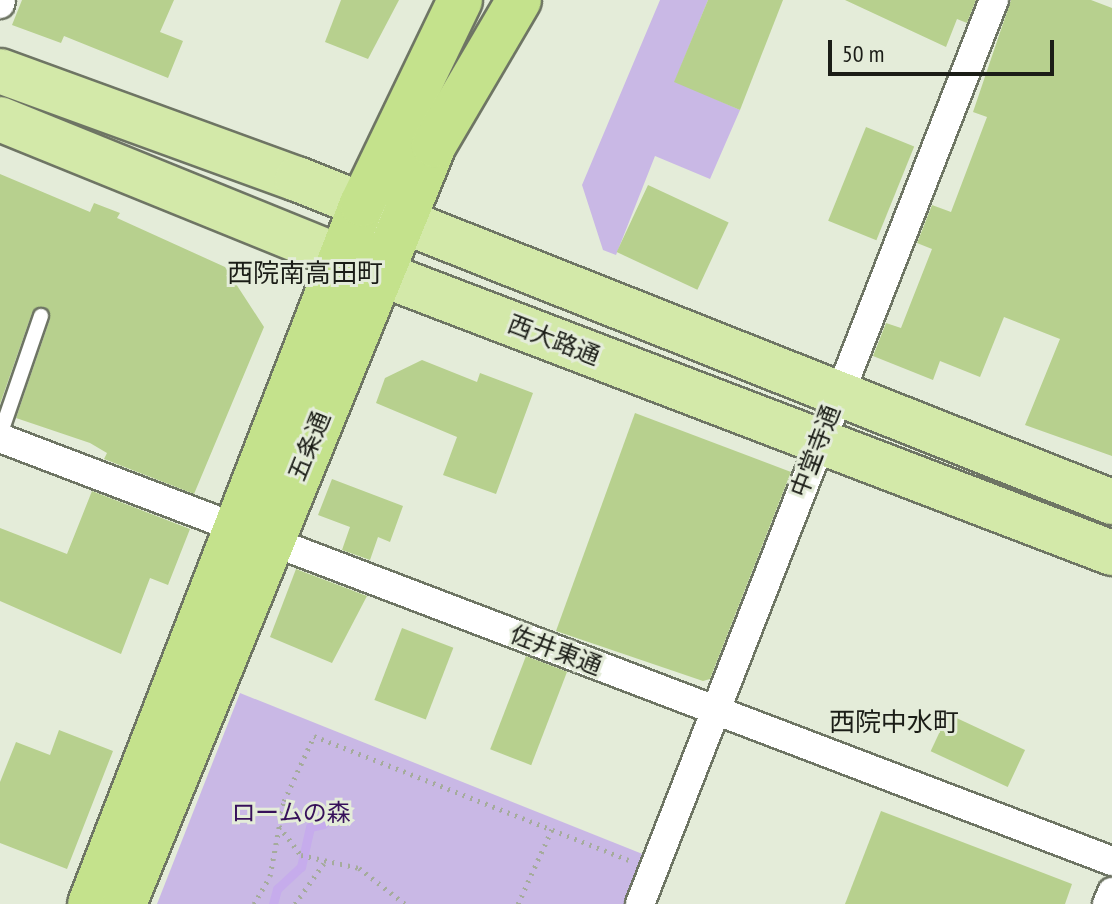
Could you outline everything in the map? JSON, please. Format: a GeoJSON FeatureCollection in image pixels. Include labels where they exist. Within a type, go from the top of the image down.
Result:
{"type":"FeatureCollection","features":[{"type":"Feature","properties":{"kind":"highway","name":"五条通"},"geometry":{"type":"LineString","coordinates":[[361,266],[362,204],[460,0]]}},
{"type":"Feature","properties":{"kind":"highway","name":"五条通"},"geometry":{"type":"LineString","coordinates":[[90,904],[253,534],[361,266],[402,220],[434,145],[519,0]]}},
{"type":"Feature","properties":{"kind":"highway","name":"五条通"},"geometry":{"type":"LineString","coordinates":[[124,904],[253,534]]}},
{"type":"Feature","properties":{"kind":"main road"},"geometry":{"type":"LineString","coordinates":[[0,71],[362,204],[1112,502]]}},
{"type":"Feature","properties":{"kind":"main road","name":"西大路通"},"geometry":{"type":"LineString","coordinates":[[0,119],[361,266],[1112,553]]}},
{"type":"Feature","properties":{"kind":"street","name":"中堂寺通"},"geometry":{"type":"LineString","coordinates":[[640,904],[994,0]]}},
{"type":"Feature","properties":{"kind":"street","name":"佐井東通"},"geometry":{"type":"LineString","coordinates":[[0,437],[1112,861]]}},
{"type":"Feature","properties":{"kind":"street"},"geometry":{"type":"LineString","coordinates":[[1107,904],[1112,892]]}},
{"type":"Feature","properties":{"kind":"lane"},"geometry":{"type":"LineString","coordinates":[[0,437],[41,316]]}},
{"type":"Feature","properties":{"kind":"path"},"geometry":{"type":"LineString","coordinates":[[254,904],[270,876],[279,826],[314,736],[606,850]]}},
{"type":"Feature","properties":{"kind":"path"},"geometry":{"type":"LineString","coordinates":[[279,826],[301,855],[359,868],[405,904]]}},
{"type":"Feature","properties":{"kind":"path"},"geometry":{"type":"LineString","coordinates":[[518,904],[552,829]]}},
{"type":"Feature","properties":{"kind":"path"},"geometry":{"type":"LineString","coordinates":[[295,904],[325,862]]}},
{"type":"Feature","properties":{"kind":"path"},"geometry":{"type":"LineString","coordinates":[[395,904],[396,895]]}},
{"type":"Feature","properties":{"kind":"green space"},"geometry":{"type":"Polygon","coordinates":[[[660,0],[708,0],[675,81],[740,110],[710,179],[655,156],[616,255],[603,250],[582,185],[660,0]]]}},
{"type":"Feature","properties":{"kind":"green space","name":"ロームの森"},"geometry":{"type":"Polygon","coordinates":[[[240,693],[645,855],[626,904],[157,904],[240,693]]]}},
{"type":"Feature","properties":{"kind":"building"},"geometry":{"type":"Polygon","coordinates":[[[22,0],[174,0],[160,32],[183,41],[168,78],[64,36],[61,43],[12,25],[22,0]]]}},
{"type":"Feature","properties":{"kind":"building"},"geometry":{"type":"Polygon","coordinates":[[[341,0],[399,0],[368,59],[325,42],[341,0]]]}},
{"type":"Feature","properties":{"kind":"building"},"geometry":{"type":"Polygon","coordinates":[[[708,0],[783,0],[740,110],[674,82],[708,0]]]}},
{"type":"Feature","properties":{"kind":"building"},"geometry":{"type":"Polygon","coordinates":[[[845,0],[976,0],[967,23],[957,19],[946,47],[845,0]]]}},
{"type":"Feature","properties":{"kind":"building"},"geometry":{"type":"Polygon","coordinates":[[[1011,0],[1091,0],[1112,8],[1112,456],[1025,425],[1060,339],[1004,317],[980,377],[940,361],[933,380],[873,356],[886,323],[901,328],[932,249],[917,243],[932,205],[951,212],[987,117],[973,112],[1011,0]]]}},
{"type":"Feature","properties":{"kind":"building"},"geometry":{"type":"Polygon","coordinates":[[[866,127],[914,146],[876,240],[828,221],[866,127]]]}},
{"type":"Feature","properties":{"kind":"building"},"geometry":{"type":"Polygon","coordinates":[[[0,174],[90,212],[94,203],[120,213],[117,218],[225,267],[264,327],[194,494],[104,459],[107,453],[90,443],[16,418],[50,319],[45,307],[32,313],[0,404],[0,174]]]}},
{"type":"Feature","properties":{"kind":"building"},"geometry":{"type":"Polygon","coordinates":[[[648,185],[729,223],[697,290],[617,252],[648,185]]]}},
{"type":"Feature","properties":{"kind":"building"},"geometry":{"type":"Polygon","coordinates":[[[422,360],[477,382],[480,373],[533,393],[496,494],[443,475],[457,437],[376,403],[385,378],[422,360]]]}},
{"type":"Feature","properties":{"kind":"building"},"geometry":{"type":"Polygon","coordinates":[[[635,413],[791,472],[710,679],[703,681],[556,631],[635,413]]]}},
{"type":"Feature","properties":{"kind":"building"},"geometry":{"type":"Polygon","coordinates":[[[332,479],[403,506],[390,542],[378,537],[370,560],[342,550],[350,527],[318,515],[332,479]]]}},
{"type":"Feature","properties":{"kind":"building"},"geometry":{"type":"Polygon","coordinates":[[[92,491],[190,529],[168,585],[150,578],[121,654],[0,601],[0,528],[67,554],[92,491]]]}},
{"type":"Feature","properties":{"kind":"building"},"geometry":{"type":"Polygon","coordinates":[[[296,569],[367,596],[332,663],[270,637],[296,569]]]}},
{"type":"Feature","properties":{"kind":"building"},"geometry":{"type":"Polygon","coordinates":[[[402,628],[453,648],[426,720],[374,700],[402,628]]]}},
{"type":"Feature","properties":{"kind":"building"},"geometry":{"type":"Polygon","coordinates":[[[526,656],[567,672],[531,765],[490,749],[526,656]]]}},
{"type":"Feature","properties":{"kind":"building"},"geometry":{"type":"Polygon","coordinates":[[[948,714],[1025,750],[1008,787],[931,751],[948,714]]]}},
{"type":"Feature","properties":{"kind":"building"},"geometry":{"type":"Polygon","coordinates":[[[59,730],[113,751],[67,869],[0,843],[0,782],[16,742],[50,755],[59,730]]]}},
{"type":"Feature","properties":{"kind":"building"},"geometry":{"type":"Polygon","coordinates":[[[881,811],[1072,884],[1065,904],[845,904],[881,811]]]}},
{"type":"Feature","properties":{"kind":"waterway"},"geometry":{"type":"LineString","coordinates":[[273,904],[277,889],[301,867],[310,827],[324,824]]}},
{"type":"Feature","properties":{"kind":"district","name":"西院南高田町"},"geometry":{"type":"Point","coordinates":[305,273]}},
{"type":"Feature","properties":{"kind":"district","name":"西院中水町"},"geometry":{"type":"Point","coordinates":[894,722]}}]}
